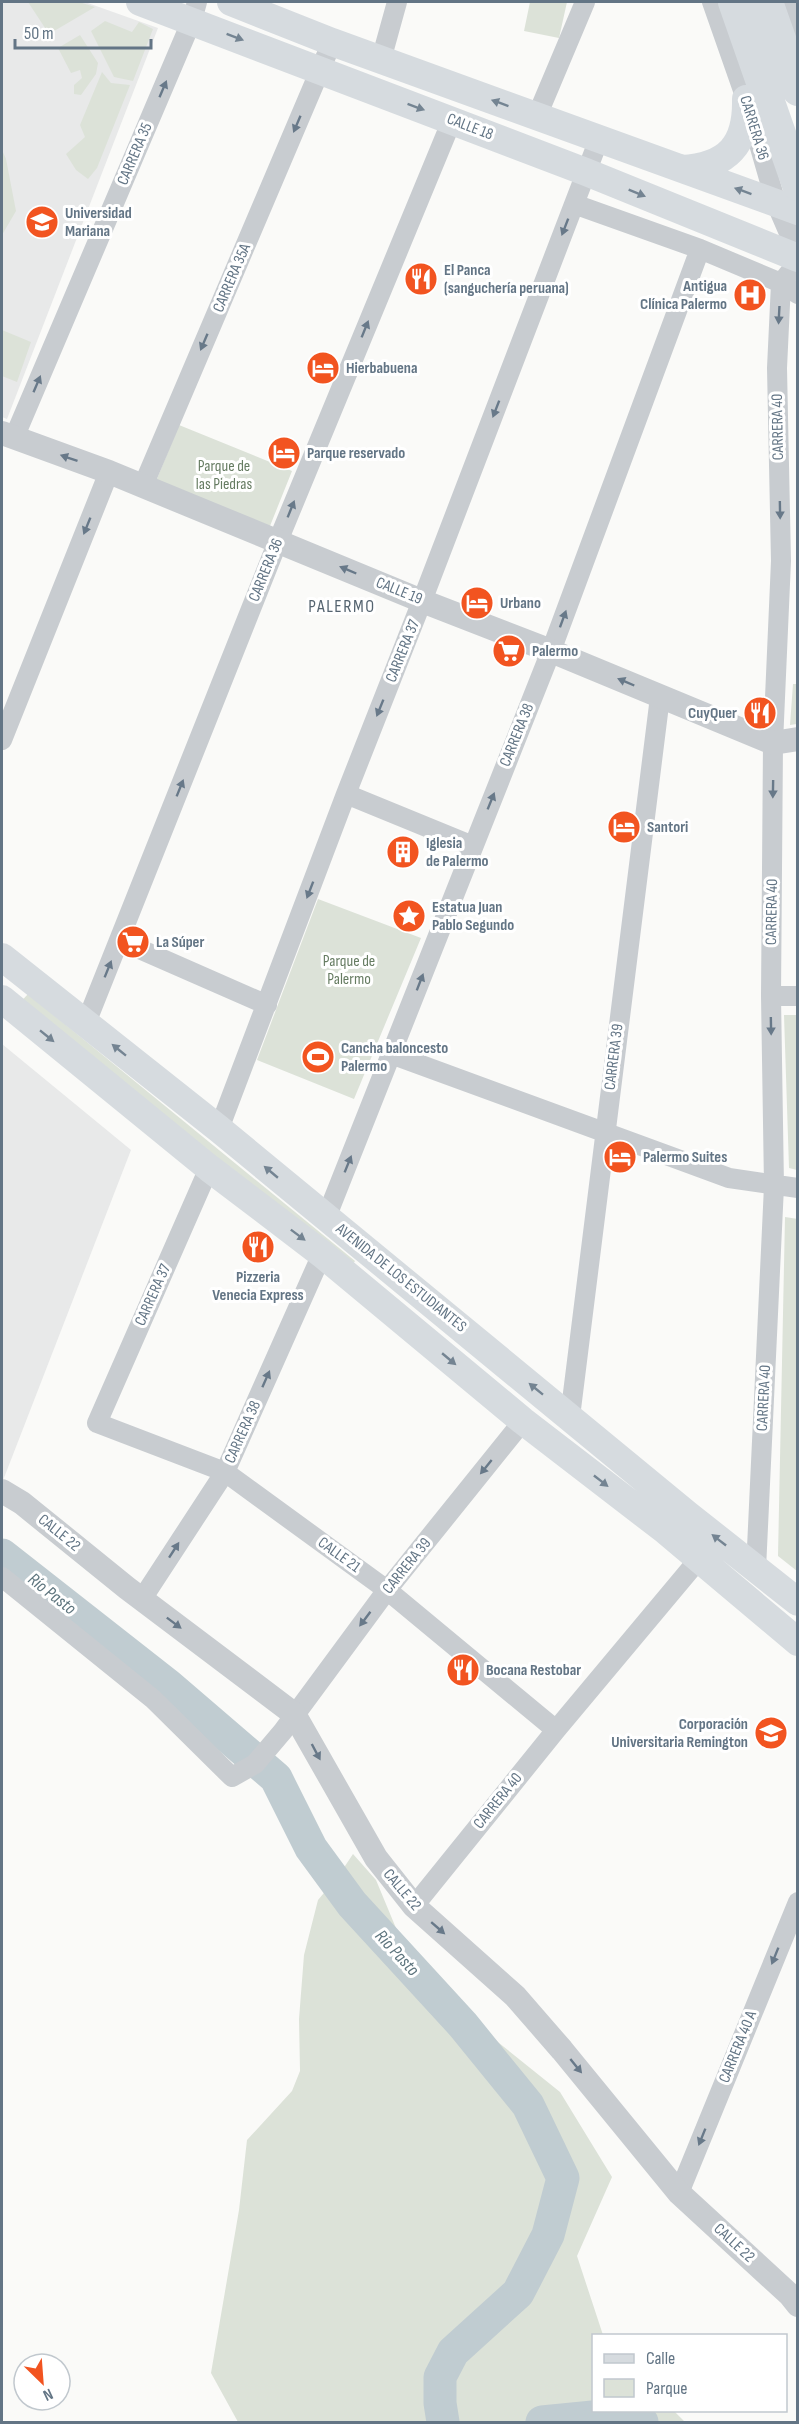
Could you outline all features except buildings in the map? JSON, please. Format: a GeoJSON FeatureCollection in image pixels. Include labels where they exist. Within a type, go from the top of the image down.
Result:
{"type":"FeatureCollection","features":[{"type":"Feature","properties":{"kind":"main road","name":"CALLE 18"},"geometry":{"type":"LineString","coordinates":[[141,2],[194,11],[320,70],[586,172],[798,258]]}},
{"type":"Feature","properties":{"kind":"main road","name":"CALLE 18"},"geometry":{"type":"LineString","coordinates":[[231,2],[332,42],[682,169],[790,200]]}},
{"type":"Feature","properties":{"kind":"main road"},"geometry":{"type":"LineString","coordinates":[[734,2],[755,64],[789,148],[790,200]]}},
{"type":"Feature","properties":{"kind":"main road"},"geometry":{"type":"LineString","coordinates":[[766,2],[798,90]]}},
{"type":"Feature","properties":{"kind":"main road"},"geometry":{"type":"LineString","coordinates":[[682,169],[704,167],[724,158],[739,141],[746,121],[746,99]]}},
{"type":"Feature","properties":{"kind":"main road","name":"AVENIDA DE LOS ESTUDIANTES"},"geometry":{"type":"LineString","coordinates":[[2,957],[219,1129],[798,1602]]}},
{"type":"Feature","properties":{"kind":"main road"},"geometry":{"type":"LineString","coordinates":[[6,1002],[8,989],[14,984],[23,982],[39,987]]}},
{"type":"Feature","properties":{"kind":"main road","name":"AVENIDA DE LOS ESTUDIANTES"},"geometry":{"type":"LineString","coordinates":[[6,1002],[209,1168],[380,1300],[523,1421],[699,1559],[798,1642]]}},
{"type":"Feature","properties":{"kind":"main road"},"geometry":{"type":"LineString","coordinates":[[380,1300],[389,1303],[400,1294],[401,1281],[397,1275]]}},
{"type":"Feature","properties":{"kind":"street"},"geometry":{"type":"LineString","coordinates":[[381,60],[397,2]]}},
{"type":"Feature","properties":{"kind":"street"},"geometry":{"type":"LineString","coordinates":[[537,116],[585,2]]}},
{"type":"Feature","properties":{"kind":"street","name":"CARRERA 36"},"geometry":{"type":"LineString","coordinates":[[712,2],[746,99],[790,200],[798,258]]}},
{"type":"Feature","properties":{"kind":"street"},"geometry":{"type":"LineString","coordinates":[[786,2],[798,35]]}},
{"type":"Feature","properties":{"kind":"street","name":"CARRERA 35"},"geometry":{"type":"LineString","coordinates":[[8,435],[194,11]]}},
{"type":"Feature","properties":{"kind":"street","name":"CARRERA 35A"},"geometry":{"type":"LineString","coordinates":[[143,486],[332,42]]}},
{"type":"Feature","properties":{"kind":"street","name":"CARRERA 36"},"geometry":{"type":"LineString","coordinates":[[86,1023],[278,541],[452,120]]}},
{"type":"Feature","properties":{"kind":"street","name":"CARRERA 37"},"geometry":{"type":"LineString","coordinates":[[219,1129],[599,139]]}},
{"type":"Feature","properties":{"kind":"street"},"geometry":{"type":"LineString","coordinates":[[574,204],[700,249],[781,283],[798,294]]}},
{"type":"Feature","properties":{"kind":"street","name":"CARRERA 38"},"geometry":{"type":"LineString","coordinates":[[327,1218],[551,651],[700,249]]}},
{"type":"Feature","properties":{"kind":"street"},"geometry":{"type":"LineString","coordinates":[[781,283],[798,258]]}},
{"type":"Feature","properties":{"kind":"street","name":"CARRERA 40"},"geometry":{"type":"LineString","coordinates":[[756,1569],[774,1186],[771,996],[773,743],[789,559],[777,369],[781,283]]}},
{"type":"Feature","properties":{"kind":"street","name":"CALLE 19"},"geometry":{"type":"LineString","coordinates":[[8,435],[109,472],[773,743]]}},
{"type":"Feature","properties":{"kind":"street"},"geometry":{"type":"LineString","coordinates":[[2,740],[109,472]]}},
{"type":"Feature","properties":{"kind":"street","name":"CARRERA 39"},"geometry":{"type":"LineString","coordinates":[[570,1418],[660,697]]}},
{"type":"Feature","properties":{"kind":"street"},"geometry":{"type":"LineString","coordinates":[[773,743],[798,739]]}},
{"type":"Feature","properties":{"kind":"street"},"geometry":{"type":"LineString","coordinates":[[346,794],[473,846]]}},
{"type":"Feature","properties":{"kind":"street"},"geometry":{"type":"LineString","coordinates":[[120,940],[267,1005]]}},
{"type":"Feature","properties":{"kind":"street"},"geometry":{"type":"LineString","coordinates":[[771,996],[798,996]]}},
{"type":"Feature","properties":{"kind":"street"},"geometry":{"type":"LineString","coordinates":[[391,1054],[729,1178],[798,1188]]}},
{"type":"Feature","properties":{"kind":"street","name":"CARRERA 37"},"geometry":{"type":"LineString","coordinates":[[96,1423],[209,1168]]}},
{"type":"Feature","properties":{"kind":"street","name":"CARRERA 38"},"geometry":{"type":"LineString","coordinates":[[134,1593],[225,1472],[322,1254]]}},
{"type":"Feature","properties":{"kind":"street","name":"CARRERA 39"},"geometry":{"type":"LineString","coordinates":[[2,1576],[153,1699],[232,1777],[255,1764],[387,1590],[523,1421]]}},
{"type":"Feature","properties":{"kind":"street","name":"CALLE 21"},"geometry":{"type":"LineString","coordinates":[[96,1423],[225,1472],[387,1590],[556,1730]]}},
{"type":"Feature","properties":{"kind":"street","name":"CALLE 22"},"geometry":{"type":"LineString","coordinates":[[2,1491],[22,1503],[134,1593],[288,1722],[376,1858],[414,1906],[515,1996],[679,2193],[796,2297]]}},
{"type":"Feature","properties":{"kind":"street","name":"CARRERA 40"},"geometry":{"type":"LineString","coordinates":[[414,1906],[556,1730],[699,1559]]}},
{"type":"Feature","properties":{"kind":"street","name":"CARRERA 40 A"},"geometry":{"type":"LineString","coordinates":[[679,2193],[798,1902]]}},
{"type":"Feature","properties":{"kind":"shaded area","name":"Universidad Mariana"},"geometry":{"type":"Polygon","coordinates":[[[2,2],[85,2],[158,28],[7,419],[2,417],[2,2]]]}},
{"type":"Feature","properties":{"kind":"shaded area"},"geometry":{"type":"Polygon","coordinates":[[[2,1044],[131,1150],[2,1483],[2,1044]]]}},
{"type":"Feature","properties":{"kind":"green space"},"geometry":{"type":"Polygon","coordinates":[[[28,2],[79,2],[95,7],[49,34],[28,2]]]}},
{"type":"Feature","properties":{"kind":"green space"},"geometry":{"type":"Polygon","coordinates":[[[530,2],[567,2],[559,38],[524,31],[530,2]]]}},
{"type":"Feature","properties":{"kind":"green space"},"geometry":{"type":"Polygon","coordinates":[[[105,21],[132,32],[139,22],[153,29],[133,81],[114,77],[91,31],[105,21]]]}},
{"type":"Feature","properties":{"kind":"green space"},"geometry":{"type":"Polygon","coordinates":[[[80,35],[98,63],[96,74],[81,95],[74,94],[74,85],[82,78],[80,70],[71,73],[58,48],[80,35]]]}},
{"type":"Feature","properties":{"kind":"green space"},"geometry":{"type":"Polygon","coordinates":[[[102,72],[111,83],[130,85],[97,168],[88,179],[76,170],[66,154],[85,137],[80,125],[102,72]]]}},
{"type":"Feature","properties":{"kind":"green space"},"geometry":{"type":"Polygon","coordinates":[[[2,150],[6,159],[16,211],[2,235],[2,150]]]}},
{"type":"Feature","properties":{"kind":"green space"},"geometry":{"type":"Polygon","coordinates":[[[2,330],[31,342],[17,382],[2,376],[2,330]]]}},
{"type":"Feature","properties":{"kind":"green space","name":"Parque de las Piedras"},"geometry":{"type":"Polygon","coordinates":[[[179,425],[292,471],[270,526],[156,481],[179,425]]]}},
{"type":"Feature","properties":{"kind":"green space"},"geometry":{"type":"Polygon","coordinates":[[[793,684],[797,684],[797,724],[790,725],[793,684]]]}},
{"type":"Feature","properties":{"kind":"green space","name":"Parque de Palermo"},"geometry":{"type":"Polygon","coordinates":[[[318,899],[421,938],[354,1099],[257,1060],[318,899]]]}},
{"type":"Feature","properties":{"kind":"green space"},"geometry":{"type":"Polygon","coordinates":[[[28,994],[355,1261],[343,1279],[15,1008],[28,994]]]}},
{"type":"Feature","properties":{"kind":"green space"},"geometry":{"type":"Polygon","coordinates":[[[784,1015],[797,1015],[797,1170],[789,1168],[784,1015]]]}},
{"type":"Feature","properties":{"kind":"green space"},"geometry":{"type":"Polygon","coordinates":[[[785,1217],[798,1219],[797,1571],[778,1556],[785,1217]]]}},
{"type":"Feature","properties":{"kind":"green space"},"geometry":{"type":"Polygon","coordinates":[[[353,1854],[376,1880],[408,1957],[494,2039],[560,2092],[612,2177],[577,2256],[603,2334],[592,2334],[592,2412],[675,2412],[685,2422],[549,2422],[544,2416],[529,2422],[238,2422],[211,2373],[239,2210],[247,2140],[292,2091],[300,2071],[299,2019],[304,1955],[318,1900],[353,1854]]]}},
{"type":"Feature","properties":{"kind":"waterway","name":"Río Pasto"},"geometry":{"type":"LineString","coordinates":[[2,1555],[169,1686],[276,1778],[311,1848],[352,1904],[463,2025],[528,2105],[563,2178],[548,2235],[518,2293],[453,2352],[440,2377],[443,2422]]}},
{"type":"Feature","properties":{"kind":"waterway","name":"Río Pasto"},"geometry":{"type":"LineString","coordinates":[[542,2422],[603,2416],[642,2422]]}},
{"type":"Feature","properties":{"kind":"place","name":"Universidad Mariana"},"geometry":{"type":"Point","coordinates":[42,222]}},
{"type":"Feature","properties":{"kind":"place","name":"El Panca (sanguchería peruana)"},"geometry":{"type":"Point","coordinates":[421,279]}},
{"type":"Feature","properties":{"kind":"place","name":"Antigua Clínica Palermo"},"geometry":{"type":"Point","coordinates":[750,295]}},
{"type":"Feature","properties":{"kind":"place","name":"Hierbabuena"},"geometry":{"type":"Point","coordinates":[323,368]}},
{"type":"Feature","properties":{"kind":"place","name":"Parque reservado"},"geometry":{"type":"Point","coordinates":[284,453]}},
{"type":"Feature","properties":{"kind":"place","name":"Urbano"},"geometry":{"type":"Point","coordinates":[477,603]}},
{"type":"Feature","properties":{"kind":"place","name":"Palermo"},"geometry":{"type":"Point","coordinates":[509,651]}},
{"type":"Feature","properties":{"kind":"place","name":"CuyQuer"},"geometry":{"type":"Point","coordinates":[760,713]}},
{"type":"Feature","properties":{"kind":"place","name":"Santori"},"geometry":{"type":"Point","coordinates":[624,827]}},
{"type":"Feature","properties":{"kind":"place","name":"Iglesia de Palermo"},"geometry":{"type":"Point","coordinates":[403,852]}},
{"type":"Feature","properties":{"kind":"place","name":"Estatua Juan Pablo Segundo"},"geometry":{"type":"Point","coordinates":[409,916]}},
{"type":"Feature","properties":{"kind":"place","name":"La Súper"},"geometry":{"type":"Point","coordinates":[133,942]}},
{"type":"Feature","properties":{"kind":"place","name":"Cancha baloncesto Palermo"},"geometry":{"type":"Point","coordinates":[318,1057]}},
{"type":"Feature","properties":{"kind":"place","name":"Palermo Suites"},"geometry":{"type":"Point","coordinates":[620,1157]}},
{"type":"Feature","properties":{"kind":"place","name":"Pizzeria Venecia Express"},"geometry":{"type":"Point","coordinates":[258,1247]}},
{"type":"Feature","properties":{"kind":"place","name":"Bocana Restobar"},"geometry":{"type":"Point","coordinates":[463,1670]}},
{"type":"Feature","properties":{"kind":"place","name":"Corporación Universitaria Remington"},"geometry":{"type":"Point","coordinates":[771,1733]}},
{"type":"Feature","properties":{"kind":"district","name":"PALERMO"},"geometry":{"type":"Point","coordinates":[342,606]}}]}
